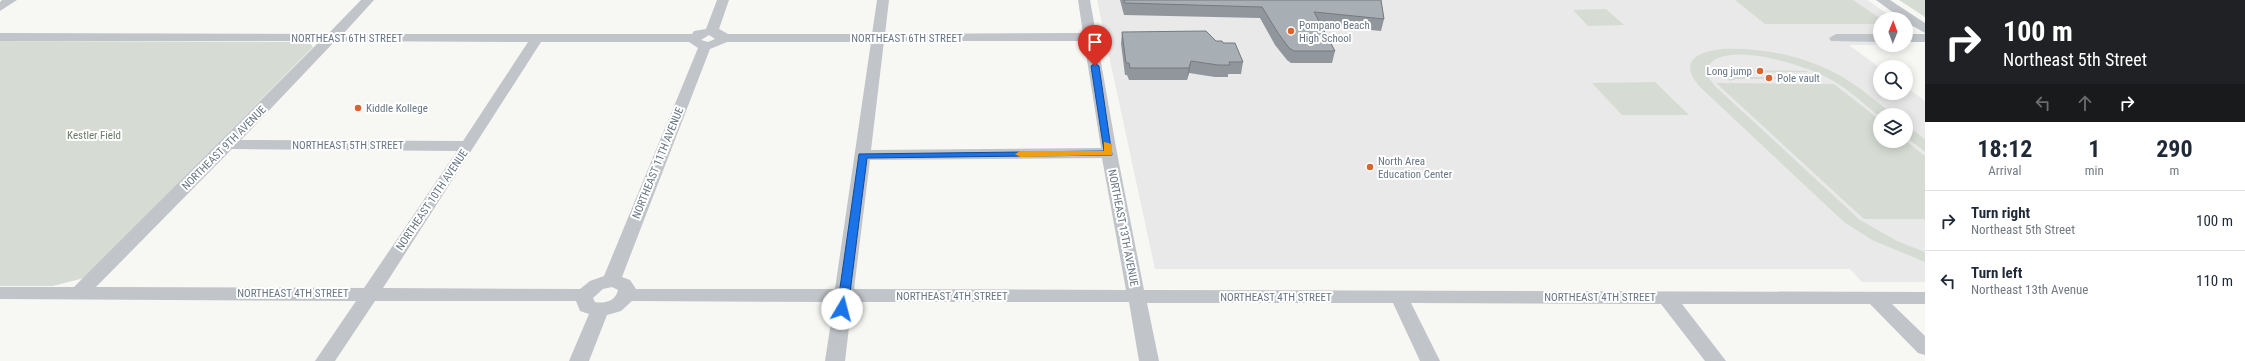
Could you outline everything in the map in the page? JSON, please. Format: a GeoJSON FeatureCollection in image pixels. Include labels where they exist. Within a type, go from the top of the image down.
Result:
{"type":"FeatureCollection","features":[{"type":"Feature","properties":{"kind":"street"},"geometry":{"type":"LineString","coordinates":[[0,7],[11,0]]}},
{"type":"Feature","properties":{"kind":"street","name":"NORTHEAST 9TH AVENUE"},"geometry":{"type":"LineString","coordinates":[[79,293],[228,144],[368,0]]}},
{"type":"Feature","properties":{"kind":"street","name":"NORTHEAST 11TH AVENUE"},"geometry":{"type":"LineString","coordinates":[[612,281],[703,38],[723,0]]}},
{"type":"Feature","properties":{"kind":"street"},"geometry":{"type":"LineString","coordinates":[[835,361],[883,0]]}},
{"type":"Feature","properties":{"kind":"street","name":"NORTHEAST 13TH AVENUE"},"geometry":{"type":"LineString","coordinates":[[1084,0],[1109,153],[1149,361]]}},
{"type":"Feature","properties":{"kind":"street"},"geometry":{"type":"LineString","coordinates":[[1882,0],[1925,29]]}},
{"type":"Feature","properties":{"kind":"street","name":"NORTHEAST 6TH STREET"},"geometry":{"type":"LineString","coordinates":[[0,37],[703,38],[720,33],[723,38],[1091,36]]}},
{"type":"Feature","properties":{"kind":"street","name":"NORTHEAST 10TH AVENUE"},"geometry":{"type":"LineString","coordinates":[[325,361],[468,146],[537,38]]}},
{"type":"Feature","properties":{"kind":"street"},"geometry":{"type":"LineString","coordinates":[[1836,38],[1873,38]]}},
{"type":"Feature","properties":{"kind":"street"},"geometry":{"type":"LineString","coordinates":[[1913,38],[1925,38]]}},
{"type":"Feature","properties":{"kind":"street","name":"NORTHEAST 5TH STREET"},"geometry":{"type":"LineString","coordinates":[[228,144],[468,146]]}},
{"type":"Feature","properties":{"kind":"street"},"geometry":{"type":"LineString","coordinates":[[863,155],[1109,153]]}},
{"type":"Feature","properties":{"kind":"street"},"geometry":{"type":"LineString","coordinates":[[612,281],[625,286],[628,290],[627,295],[620,304],[600,310],[587,306],[584,303],[585,295],[595,286],[612,281]]}},
{"type":"Feature","properties":{"kind":"street","name":"NORTHEAST 4TH STREET"},"geometry":{"type":"LineString","coordinates":[[0,293],[370,293],[585,295]]}},
{"type":"Feature","properties":{"kind":"street","name":"NORTHEAST 4TH STREET"},"geometry":{"type":"LineString","coordinates":[[627,295],[1925,298]]}},
{"type":"Feature","properties":{"kind":"street"},"geometry":{"type":"LineString","coordinates":[[1399,297],[1430,361]]}},
{"type":"Feature","properties":{"kind":"street"},"geometry":{"type":"LineString","coordinates":[[1667,298],[1716,361]]}},
{"type":"Feature","properties":{"kind":"street"},"geometry":{"type":"LineString","coordinates":[[1875,298],[1925,348]]}},
{"type":"Feature","properties":{"kind":"street"},"geometry":{"type":"LineString","coordinates":[[579,361],[600,310]]}},
{"type":"Feature","properties":{"kind":"shaded area"},"geometry":{"type":"Polygon","coordinates":[[[1097,0],[1867,0],[1885,12],[1873,12],[1873,45],[1849,45],[1873,63],[1873,100],[1913,100],[1913,92],[1925,101],[1925,282],[1862,282],[1850,269],[1155,269],[1097,0]]]}},
{"type":"Feature","properties":{"kind":"green space"},"geometry":{"type":"Polygon","coordinates":[[[1735,0],[1853,0],[1873,14],[1873,24],[1765,24],[1735,0]]]}},
{"type":"Feature","properties":{"kind":"green space"},"geometry":{"type":"Polygon","coordinates":[[[1899,0],[1925,0],[1925,17],[1899,0]]]}},
{"type":"Feature","properties":{"kind":"green space"},"geometry":{"type":"Polygon","coordinates":[[[1606,9],[1624,25],[1588,26],[1573,10],[1606,9]]]}},
{"type":"Feature","properties":{"kind":"green space","name":"Kestler Field"},"geometry":{"type":"Polygon","coordinates":[[[0,41],[309,42],[313,47],[84,278],[53,286],[0,286],[0,41]]]}},
{"type":"Feature","properties":{"kind":"green space"},"geometry":{"type":"Polygon","coordinates":[[[1713,50],[1755,50],[1772,52],[1804,60],[1835,73],[1855,85],[1885,108],[1873,108],[1873,111],[1842,86],[1828,78],[1802,67],[1765,57],[1729,55],[1716,59],[1707,68],[1708,77],[1716,87],[1860,220],[1897,241],[1925,252],[1925,262],[1872,240],[1844,222],[1700,87],[1690,71],[1690,65],[1698,56],[1713,50]]]}},
{"type":"Feature","properties":{"kind":"green space","name":"Long jump"},"geometry":{"type":"Polygon","coordinates":[[[1711,69],[1806,71],[1808,72],[1715,73],[1711,69]]]}},
{"type":"Feature","properties":{"kind":"green space","name":"Pole vault"},"geometry":{"type":"Polygon","coordinates":[[[1723,75],[1733,77],[1801,77],[1808,75],[1816,82],[1804,79],[1736,79],[1730,81],[1723,75]]]}},
{"type":"Feature","properties":{"kind":"green space"},"geometry":{"type":"Polygon","coordinates":[[[1655,82],[1689,115],[1622,115],[1592,83],[1655,82]]]}},
{"type":"Feature","properties":{"kind":"green space"},"geometry":{"type":"Polygon","coordinates":[[[1716,83],[1834,84],[1873,115],[1873,148],[1913,148],[1913,147],[1925,156],[1925,219],[1864,219],[1716,83]]]}},
{"type":"Feature","properties":{"kind":"green space"},"geometry":{"type":"Polygon","coordinates":[[[1913,130],[1925,139],[1925,152],[1913,143],[1913,130]]]}},
{"type":"Feature","properties":{"kind":"building"},"geometry":{"type":"Polygon","coordinates":[[[1124,0],[1381,0],[1384,19],[1314,12],[1335,51],[1294,51],[1289,48],[1278,33],[1262,7],[1125,3],[1124,0]]]}},
{"type":"Feature","properties":{"kind":"building"},"geometry":{"type":"Polygon","coordinates":[[[1206,31],[1216,41],[1222,41],[1223,43],[1235,43],[1243,62],[1229,62],[1230,65],[1218,65],[1191,61],[1189,68],[1130,68],[1129,63],[1126,63],[1122,32],[1206,31]]]}},
{"type":"Feature","properties":{"kind":"slow traffic"},"geometry":{"type":"LineString","coordinates":[[1020,154],[1109,153],[1107,144]]}},
{"type":"Feature","properties":{"kind":"place","name":"Pompano Beach High School"},"geometry":{"type":"Point","coordinates":[1291,31]}},
{"type":"Feature","properties":{"kind":"place","name":"Long jump"},"geometry":{"type":"Point","coordinates":[1760,71]}},
{"type":"Feature","properties":{"kind":"place","name":"Pole vault"},"geometry":{"type":"Point","coordinates":[1769,78]}},
{"type":"Feature","properties":{"kind":"place","name":"Kiddle Kollege"},"geometry":{"type":"Point","coordinates":[358,108]}},
{"type":"Feature","properties":{"kind":"place","name":"North Area Education Center"},"geometry":{"type":"Point","coordinates":[1370,167]}},
{"type":"Feature","properties":{"kind":"route"},"geometry":{"type":"LineString","coordinates":[[842,309],[863,155],[1109,153],[1095,66]]}}]}
